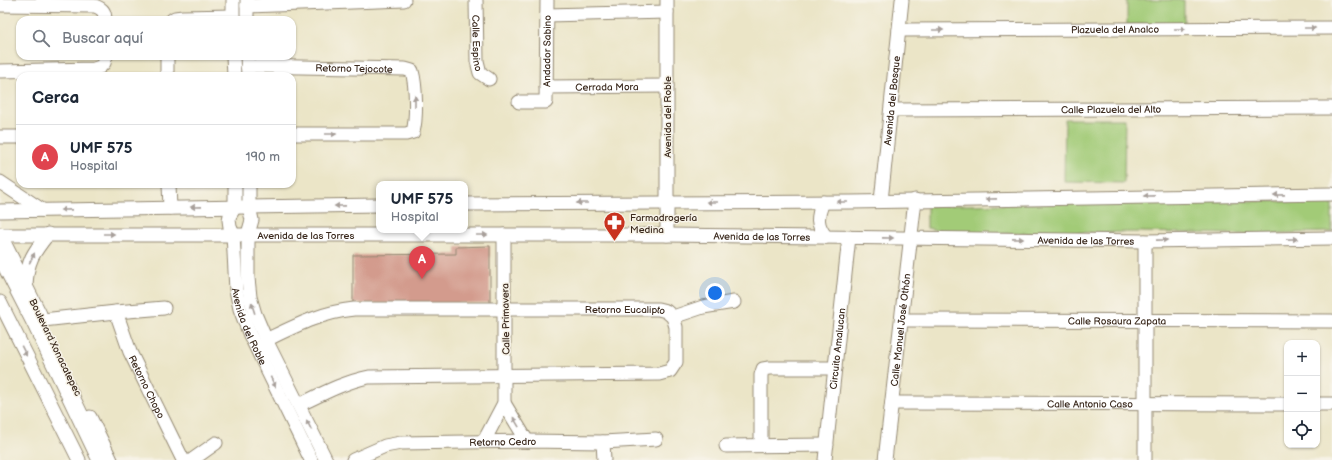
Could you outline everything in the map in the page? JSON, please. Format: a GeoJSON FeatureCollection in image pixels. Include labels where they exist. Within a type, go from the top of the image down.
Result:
{"type":"FeatureCollection","features":[{"type":"Feature","properties":{"kind":"main road","name":"Boulevard Xonacatepec"},"geometry":{"type":"LineString","coordinates":[[4,255],[102,460]]}},
{"type":"Feature","properties":{"kind":"main road","name":"Boulevard Xonacatepec"},"geometry":{"type":"LineString","coordinates":[[0,280],[88,460]]}},
{"type":"Feature","properties":{"kind":"street"},"geometry":{"type":"LineString","coordinates":[[233,0],[233,16]]}},
{"type":"Feature","properties":{"kind":"street"},"geometry":{"type":"LineString","coordinates":[[247,16],[247,3],[404,0]]}},
{"type":"Feature","properties":{"kind":"street","name":"Calle Espino"},"geometry":{"type":"LineString","coordinates":[[476,0],[477,61],[480,73],[490,79]]}},
{"type":"Feature","properties":{"kind":"street","name":"Andador Sabino"},"geometry":{"type":"LineString","coordinates":[[518,102],[546,102],[547,0]]}},
{"type":"Feature","properties":{"kind":"street","name":"Avenida del Bosque"},"geometry":{"type":"LineString","coordinates":[[881,201],[902,0]]}},
{"type":"Feature","properties":{"kind":"street"},"geometry":{"type":"LineString","coordinates":[[0,5],[95,6],[103,14]]}},
{"type":"Feature","properties":{"kind":"street"},"geometry":{"type":"LineString","coordinates":[[547,15],[667,6]]}},
{"type":"Feature","properties":{"kind":"street","name":"Avenida del Roble"},"geometry":{"type":"LineString","coordinates":[[667,6],[667,235]]}},
{"type":"Feature","properties":{"kind":"street","name":"Plazuela del Analco"},"geometry":{"type":"LineString","coordinates":[[899,30],[1332,28]]}},
{"type":"Feature","properties":{"kind":"street"},"geometry":{"type":"LineString","coordinates":[[0,71],[94,68],[100,67],[105,60]]}},
{"type":"Feature","properties":{"kind":"street"},"geometry":{"type":"LineString","coordinates":[[167,60],[168,72]]}},
{"type":"Feature","properties":{"kind":"street"},"geometry":{"type":"LineString","coordinates":[[233,60],[234,72]]}},
{"type":"Feature","properties":{"kind":"street","name":"Retorno Tejocote"},"geometry":{"type":"LineString","coordinates":[[248,66],[405,69],[412,71],[415,80],[415,124],[413,132],[406,134],[296,134]]}},
{"type":"Feature","properties":{"kind":"street","name":"Cerrada Mora"},"geometry":{"type":"LineString","coordinates":[[546,87],[667,86]]}},
{"type":"Feature","properties":{"kind":"street","name":"Calle Plazuela del Alto"},"geometry":{"type":"LineString","coordinates":[[891,110],[1332,108]]}},
{"type":"Feature","properties":{"kind":"street"},"geometry":{"type":"LineString","coordinates":[[0,137],[16,136]]}},
{"type":"Feature","properties":{"kind":"street"},"geometry":{"type":"LineString","coordinates":[[0,182],[42,210]]}},
{"type":"Feature","properties":{"kind":"street"},"geometry":{"type":"LineString","coordinates":[[170,188],[170,208]]}},
{"type":"Feature","properties":{"kind":"street","name":"Avenida del Roble"},"geometry":{"type":"LineString","coordinates":[[235,188],[235,207],[229,220],[230,228],[233,234],[236,290],[240,309],[250,335],[311,460]]}},
{"type":"Feature","properties":{"kind":"street","name":"Avenida del Roble"},"geometry":{"type":"LineString","coordinates":[[249,188],[249,207],[252,220],[248,234],[248,278],[250,297],[255,314],[266,340],[326,460]]}},
{"type":"Feature","properties":{"kind":"street"},"geometry":{"type":"LineString","coordinates":[[468,204],[823,202],[1332,194]]}},
{"type":"Feature","properties":{"kind":"street","name":"Calle Manuel José Othón"},"geometry":{"type":"LineString","coordinates":[[886,460],[916,200]]}},
{"type":"Feature","properties":{"kind":"street"},"geometry":{"type":"LineString","coordinates":[[823,202],[819,212],[818,221],[820,230],[826,237]]}},
{"type":"Feature","properties":{"kind":"street"},"geometry":{"type":"LineString","coordinates":[[0,211],[376,205]]}},
{"type":"Feature","properties":{"kind":"street","name":"Avenida de las Torres"},"geometry":{"type":"LineString","coordinates":[[0,234],[667,235],[1145,241],[1332,238]]}},
{"type":"Feature","properties":{"kind":"street","name":"Boulevard Xonacatepec"},"geometry":{"type":"LineString","coordinates":[[0,234],[4,255],[26,286],[111,460]]}},
{"type":"Feature","properties":{"kind":"street"},"geometry":{"type":"LineString","coordinates":[[26,286],[26,273],[29,261],[38,246],[48,234]]}},
{"type":"Feature","properties":{"kind":"street","name":"Calle Primavera"},"geometry":{"type":"LineString","coordinates":[[484,441],[504,403],[504,235]]}},
{"type":"Feature","properties":{"kind":"street","name":"Circuito Amalucan"},"geometry":{"type":"LineString","coordinates":[[825,460],[849,237]]}},
{"type":"Feature","properties":{"kind":"street"},"geometry":{"type":"LineString","coordinates":[[1145,241],[1145,460]]}},
{"type":"Feature","properties":{"kind":"street"},"geometry":{"type":"LineString","coordinates":[[0,302],[79,460]]}},
{"type":"Feature","properties":{"kind":"street"},"geometry":{"type":"LineString","coordinates":[[673,317],[703,307],[734,302]]}},
{"type":"Feature","properties":{"kind":"street"},"geometry":{"type":"LineString","coordinates":[[43,320],[164,308]]}},
{"type":"Feature","properties":{"kind":"street","name":"Retorno Eucalipto"},"geometry":{"type":"LineString","coordinates":[[266,340],[304,322],[337,311],[354,309],[658,309],[666,311],[673,317],[676,327],[676,362],[670,371],[659,374],[505,374],[370,377],[352,381],[299,405]]}},
{"type":"Feature","properties":{"kind":"street","name":"Retorno Chopo"},"geometry":{"type":"LineString","coordinates":[[116,312],[130,352],[183,460]]}},
{"type":"Feature","properties":{"kind":"street","name":"Calle Rosaura Zapata"},"geometry":{"type":"LineString","coordinates":[[902,320],[1332,321]]}},
{"type":"Feature","properties":{"kind":"street"},"geometry":{"type":"LineString","coordinates":[[761,446],[761,375],[763,369],[835,368]]}},
{"type":"Feature","properties":{"kind":"street"},"geometry":{"type":"LineString","coordinates":[[504,403],[527,441]]}},
{"type":"Feature","properties":{"kind":"street","name":"Calle Antonio Caso"},"geometry":{"type":"LineString","coordinates":[[892,403],[1284,404]]}},
{"type":"Feature","properties":{"kind":"street"},"geometry":{"type":"LineString","coordinates":[[1320,404],[1332,404]]}},
{"type":"Feature","properties":{"kind":"street","name":"Retorno Cedro"},"geometry":{"type":"LineString","coordinates":[[353,460],[385,446],[401,443],[484,441],[603,442],[656,439]]}},
{"type":"Feature","properties":{"kind":"street"},"geometry":{"type":"LineString","coordinates":[[603,442],[604,460]]}},
{"type":"Feature","properties":{"kind":"street"},"geometry":{"type":"LineString","coordinates":[[192,460],[216,443]]}},
{"type":"Feature","properties":{"kind":"street"},"geometry":{"type":"LineString","coordinates":[[726,446],[827,445]]}},
{"type":"Feature","properties":{"kind":"green space"},"geometry":{"type":"Polygon","coordinates":[[[1127,0],[1184,0],[1184,23],[1127,25],[1127,0]]]}},
{"type":"Feature","properties":{"kind":"green space"},"geometry":{"type":"Polygon","coordinates":[[[1065,119],[1125,119],[1124,183],[1064,182],[1065,119]]]}},
{"type":"Feature","properties":{"kind":"green space"},"geometry":{"type":"Polygon","coordinates":[[[1165,200],[1332,202],[1332,232],[1237,234],[1141,232],[951,234],[927,228],[927,206],[1165,200]]]}},
{"type":"Feature","properties":{"kind":"building"},"geometry":{"type":"Polygon","coordinates":[[[490,246],[490,303],[353,304],[353,255],[456,254],[456,247],[490,246]]]}},
{"type":"Feature","properties":{"kind":"place","name":"Farmadrogería Medina"},"geometry":{"type":"Point","coordinates":[614,242]}},
{"type":"Feature","properties":{"kind":"place","name":"UMF 575"},"geometry":{"type":"Point","coordinates":[422,279]}}]}
